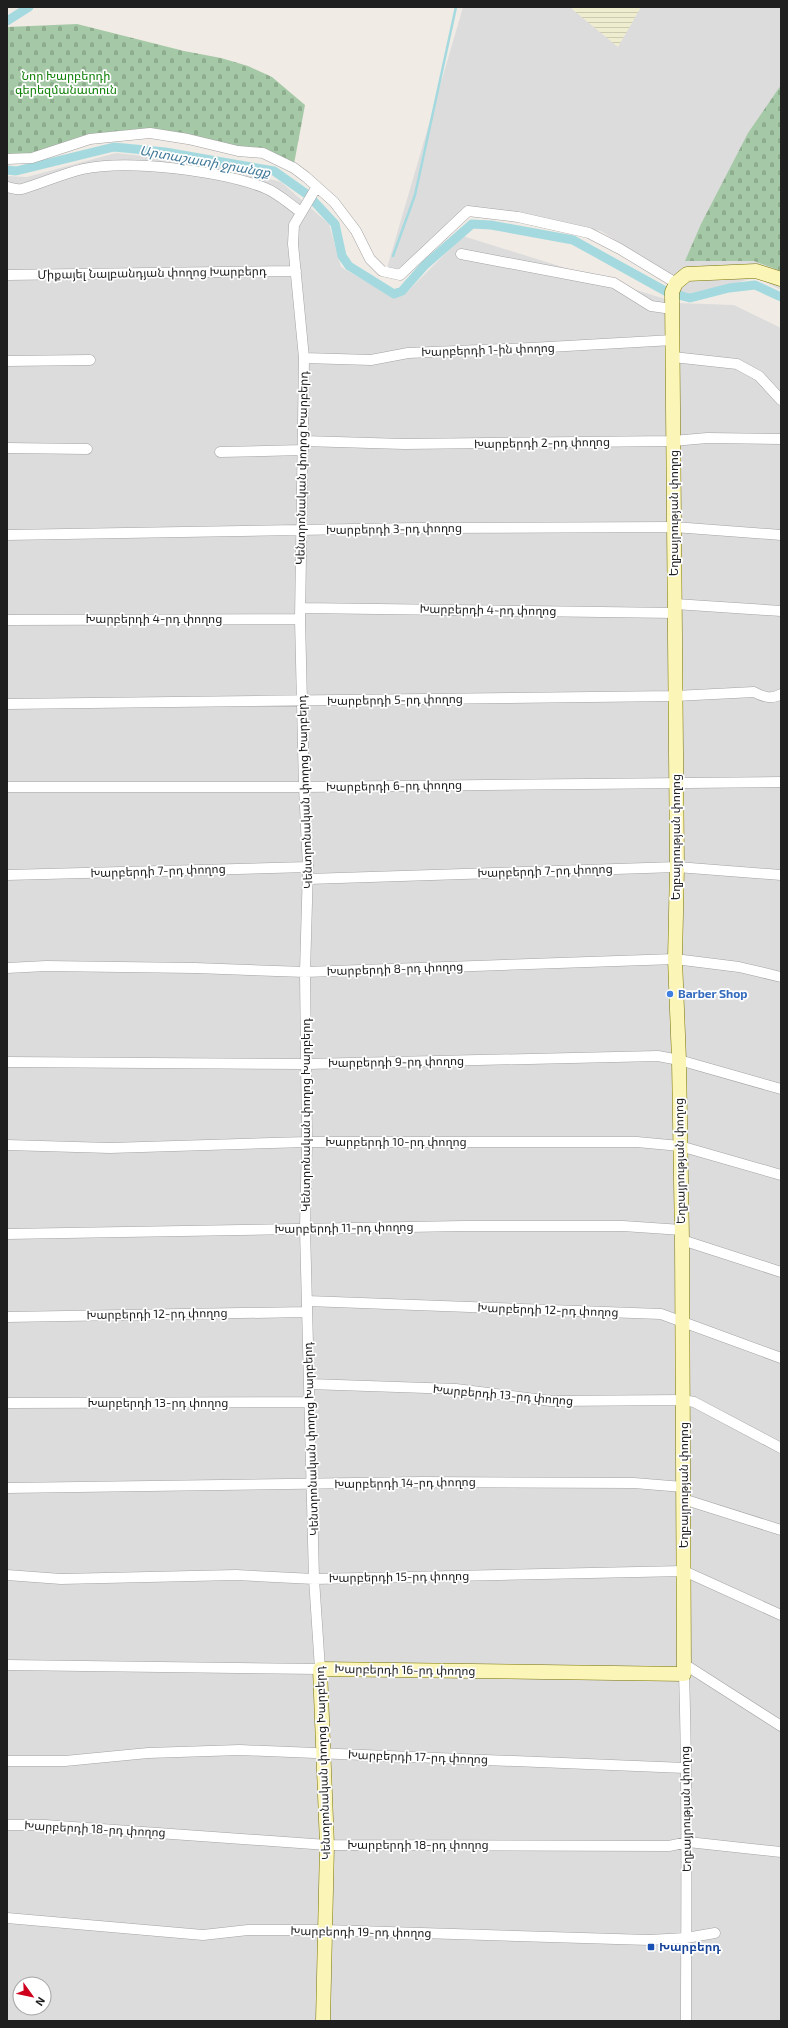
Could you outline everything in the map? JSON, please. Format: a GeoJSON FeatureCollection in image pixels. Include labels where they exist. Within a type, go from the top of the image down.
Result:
{"type":"FeatureCollection","features":[{"type":"Feature","properties":{"kind":"street"},"geometry":{"type":"LineString","coordinates":[[7,159],[32,158],[90,139],[150,133],[188,139],[238,151],[263,153],[294,168],[334,202],[356,231],[370,260],[382,271],[400,275],[468,211],[518,217],[589,233],[620,249],[673,295]]}},
{"type":"Feature","properties":{"kind":"street"},"geometry":{"type":"LineString","coordinates":[[7,187],[21,189],[52,177],[84,169],[115,165],[151,167],[238,178],[267,189],[301,212]]}},
{"type":"Feature","properties":{"kind":"street","name":"Կենտրոնական փողոց Խարբերդ"},"geometry":{"type":"LineString","coordinates":[[316,188],[294,226],[296,271],[304,358],[300,618],[301,702],[308,868],[305,972],[307,1142],[305,1229],[314,1579],[320,1669],[327,1845],[323,2021]]}},
{"type":"Feature","properties":{"kind":"street"},"geometry":{"type":"LineString","coordinates":[[462,254],[614,283],[651,306],[673,295],[687,274],[756,271],[781,279]]}},
{"type":"Feature","properties":{"kind":"street","name":"Միքայել Նալբանդյան փողոց Խարբերդ"},"geometry":{"type":"LineString","coordinates":[[7,275],[296,271]]}},
{"type":"Feature","properties":{"kind":"street","name":"Եղբայրության փողոց"},"geometry":{"type":"LineString","coordinates":[[673,295],[677,867],[675,959],[679,1060],[682,1235],[684,1400],[684,1669],[688,1842],[686,2021]]}},
{"type":"Feature","properties":{"kind":"street","name":"Խարբերդի 1-ին փողոց"},"geometry":{"type":"LineString","coordinates":[[304,358],[371,360],[408,353],[673,340]]}},
{"type":"Feature","properties":{"kind":"street"},"geometry":{"type":"LineString","coordinates":[[673,357],[738,364],[759,376],[781,400]]}},
{"type":"Feature","properties":{"kind":"street"},"geometry":{"type":"LineString","coordinates":[[7,361],[90,360]]}},
{"type":"Feature","properties":{"kind":"street","name":"Խարբերդի 2-րդ փողոց"},"geometry":{"type":"LineString","coordinates":[[220,452],[303,445],[674,441],[707,438],[781,439]]}},
{"type":"Feature","properties":{"kind":"street"},"geometry":{"type":"LineString","coordinates":[[7,448],[87,449]]}},
{"type":"Feature","properties":{"kind":"street","name":"Խարբերդի 3-րդ փողոց"},"geometry":{"type":"LineString","coordinates":[[7,535],[302,530],[674,527],[781,535]]}},
{"type":"Feature","properties":{"kind":"street","name":"Խարբերդի 4-րդ փողոց"},"geometry":{"type":"LineString","coordinates":[[301,608],[675,609],[781,611]]}},
{"type":"Feature","properties":{"kind":"street","name":"Խարբերդի 4-րդ փողոց"},"geometry":{"type":"LineString","coordinates":[[7,620],[300,618]]}},
{"type":"Feature","properties":{"kind":"street","name":"Խարբերդի 5-րդ փողոց"},"geometry":{"type":"LineString","coordinates":[[7,704],[301,702],[675,696],[754,692],[764,697],[775,698],[781,694]]}},
{"type":"Feature","properties":{"kind":"street","name":"Խարբերդի 6-րդ փողոց"},"geometry":{"type":"LineString","coordinates":[[7,788],[304,787],[781,782]]}},
{"type":"Feature","properties":{"kind":"street","name":"Խարբերդի 7-րդ փողոց"},"geometry":{"type":"LineString","coordinates":[[308,879],[677,867],[781,875]]}},
{"type":"Feature","properties":{"kind":"street","name":"Խարբերդի 7-րդ փողոց"},"geometry":{"type":"LineString","coordinates":[[7,875],[308,868]]}},
{"type":"Feature","properties":{"kind":"street","name":"Խարբերդի 8-րդ փողոց"},"geometry":{"type":"LineString","coordinates":[[7,968],[46,966],[195,968],[305,972],[675,959],[739,967],[781,977]]}},
{"type":"Feature","properties":{"kind":"street","name":"Խարբերդի 9-րդ փողոց"},"geometry":{"type":"LineString","coordinates":[[7,1062],[306,1064],[658,1056],[679,1060],[781,1089]]}},
{"type":"Feature","properties":{"kind":"street","name":"Խարբերդի 10-րդ փողոց"},"geometry":{"type":"LineString","coordinates":[[7,1145],[110,1148],[307,1142],[637,1142],[680,1146],[781,1175]]}},
{"type":"Feature","properties":{"kind":"street","name":"Խարբերդի 11-րդ փողոց"},"geometry":{"type":"LineString","coordinates":[[7,1234],[463,1226],[607,1226],[682,1235],[781,1272]]}},
{"type":"Feature","properties":{"kind":"street","name":"Խարբերդի 12-րդ փողոց"},"geometry":{"type":"LineString","coordinates":[[7,1317],[307,1306],[661,1314],[781,1358]]}},
{"type":"Feature","properties":{"kind":"street","name":"Խարբերդի 13-րդ փողոց"},"geometry":{"type":"LineString","coordinates":[[309,1384],[456,1390],[551,1401],[684,1400],[694,1402],[781,1448]]}},
{"type":"Feature","properties":{"kind":"street","name":"Խարբերդի 13-րդ փողոց"},"geometry":{"type":"LineString","coordinates":[[7,1403],[309,1402]]}},
{"type":"Feature","properties":{"kind":"street","name":"Խարբերդի 14-րդ փողոց"},"geometry":{"type":"LineString","coordinates":[[7,1488],[312,1485],[422,1482],[634,1483],[683,1493],[781,1530]]}},
{"type":"Feature","properties":{"kind":"street","name":"Խարբերդի 15-րդ փողոց"},"geometry":{"type":"LineString","coordinates":[[7,1575],[61,1579],[236,1575],[314,1579],[684,1571],[781,1614]]}},
{"type":"Feature","properties":{"kind":"street","name":"Խարբերդի 16-րդ փողոց"},"geometry":{"type":"LineString","coordinates":[[7,1665],[320,1669],[684,1669]]}},
{"type":"Feature","properties":{"kind":"street"},"geometry":{"type":"LineString","coordinates":[[684,1669],[781,1726]]}},
{"type":"Feature","properties":{"kind":"street","name":"Խարբերդի 17-րդ փողոց"},"geometry":{"type":"LineString","coordinates":[[7,1761],[65,1762],[148,1753],[240,1750],[686,1768]]}},
{"type":"Feature","properties":{"kind":"street","name":"Խարբերդի 18-րդ փողոց"},"geometry":{"type":"LineString","coordinates":[[7,1825],[45,1825],[327,1845],[669,1846],[688,1842],[781,1852]]}},
{"type":"Feature","properties":{"kind":"street","name":"Խարբերդի 19-րդ փողոց"},"geometry":{"type":"LineString","coordinates":[[7,1918],[203,1935],[248,1930],[324,1930],[650,1940],[686,1938],[715,1933]]}},
{"type":"Feature","properties":{"kind":"shaded area"},"geometry":{"type":"Polygon","coordinates":[[[463,7],[781,7],[781,290],[755,277],[732,285],[691,293],[681,292],[657,267],[601,231],[466,210],[401,271],[387,268],[463,7]]]}},
{"type":"Feature","properties":{"kind":"shaded area"},"geometry":{"type":"Polygon","coordinates":[[[573,7],[641,7],[618,47],[572,9],[573,7]]]}},
{"type":"Feature","properties":{"kind":"shaded area","name":"Խարբերդ"},"geometry":{"type":"Polygon","coordinates":[[[116,153],[208,163],[281,182],[329,224],[341,267],[392,297],[408,291],[463,236],[678,303],[734,305],[781,328],[781,2021],[7,2021],[7,176],[27,177],[116,153]]]}},
{"type":"Feature","properties":{"kind":"green space","name":"Նոր Խարբերդի գերեզմանատուն"},"geometry":{"type":"Polygon","coordinates":[[[77,24],[184,51],[221,58],[248,66],[272,77],[305,105],[294,164],[166,134],[93,136],[34,160],[7,158],[7,27],[77,24]]]}},
{"type":"Feature","properties":{"kind":"green space"},"geometry":{"type":"Polygon","coordinates":[[[781,85],[781,271],[754,261],[685,261],[701,224],[748,133],[781,85]]]}},
{"type":"Feature","properties":{"kind":"waterway"},"geometry":{"type":"LineString","coordinates":[[7,21],[29,7]]}},
{"type":"Feature","properties":{"kind":"waterway"},"geometry":{"type":"LineString","coordinates":[[393,256],[415,195],[456,7]]}},
{"type":"Feature","properties":{"kind":"waterway","name":"Արտաշատի ջրանցք"},"geometry":{"type":"LineString","coordinates":[[7,170],[16,171],[114,147],[165,152],[274,171],[308,195],[335,224],[342,256],[349,266],[394,294],[402,291],[425,265],[472,224],[491,225],[573,240],[667,292],[690,298],[729,288],[755,285],[781,297]]}},
{"type":"Feature","properties":{"kind":"place","name":"Barber Shop"},"geometry":{"type":"Point","coordinates":[670,994]}},
{"type":"Feature","properties":{"kind":"place","name":"Խարբերդ"},"geometry":{"type":"Point","coordinates":[651,1947]}}]}
